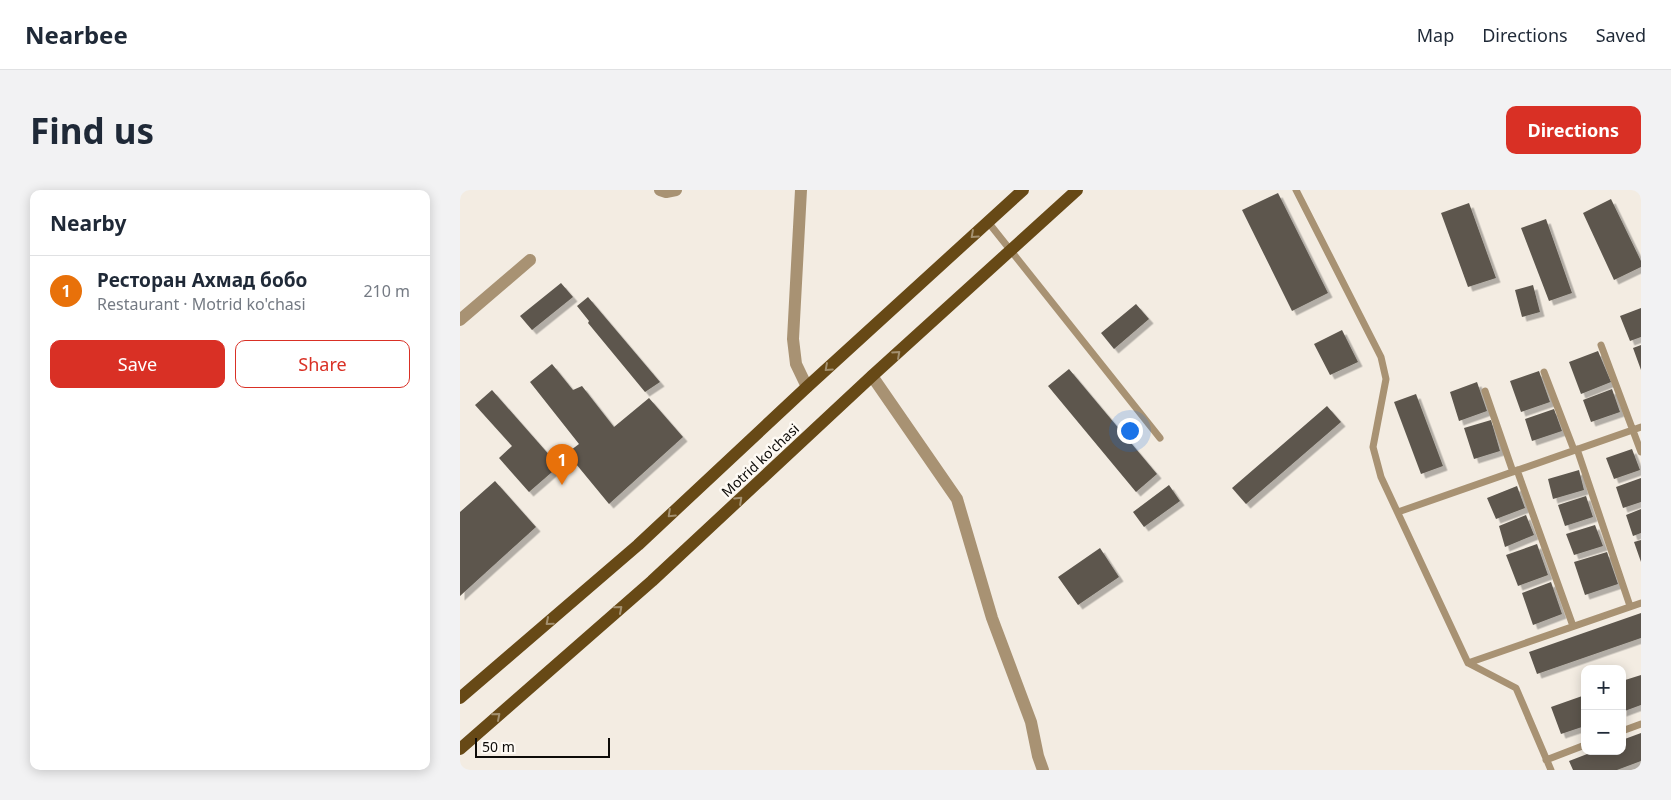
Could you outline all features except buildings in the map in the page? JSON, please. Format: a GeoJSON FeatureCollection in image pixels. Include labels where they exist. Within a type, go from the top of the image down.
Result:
{"type":"FeatureCollection","features":[{"type":"Feature","properties":{"kind":"main road","name":"Motrid ko'chasi"},"geometry":{"type":"LineString","coordinates":[[460,698],[638,545],[807,387],[1023,190]]}},
{"type":"Feature","properties":{"kind":"main road","name":"Motrid ko'chasi"},"geometry":{"type":"LineString","coordinates":[[460,748],[652,581],[872,376],[1077,190]]}},
{"type":"Feature","properties":{"kind":"street"},"geometry":{"type":"LineString","coordinates":[[660,190],[666,192],[676,190]]}},
{"type":"Feature","properties":{"kind":"street"},"geometry":{"type":"LineString","coordinates":[[801,190],[793,339],[796,364],[807,387]]}},
{"type":"Feature","properties":{"kind":"street"},"geometry":{"type":"LineString","coordinates":[[460,320],[530,260]]}},
{"type":"Feature","properties":{"kind":"street"},"geometry":{"type":"LineString","coordinates":[[872,376],[957,499],[992,618],[1031,722],[1038,756],[1044,770]]}},
{"type":"Feature","properties":{"kind":"lane"},"geometry":{"type":"LineString","coordinates":[[1296,190],[1381,357],[1386,379],[1373,447],[1381,477],[1468,663],[1516,688],[1551,770]]}},
{"type":"Feature","properties":{"kind":"lane"},"geometry":{"type":"LineString","coordinates":[[988,222],[1160,438]]}},
{"type":"Feature","properties":{"kind":"lane"},"geometry":{"type":"LineString","coordinates":[[1601,345],[1641,452]]}},
{"type":"Feature","properties":{"kind":"lane"},"geometry":{"type":"LineString","coordinates":[[1544,372],[1576,450],[1630,606]]}},
{"type":"Feature","properties":{"kind":"lane"},"geometry":{"type":"LineString","coordinates":[[1485,391],[1573,626]]}},
{"type":"Feature","properties":{"kind":"lane"},"geometry":{"type":"LineString","coordinates":[[1398,512],[1641,426]]}},
{"type":"Feature","properties":{"kind":"lane"},"geometry":{"type":"LineString","coordinates":[[1468,663],[1641,603]]}},
{"type":"Feature","properties":{"kind":"lane"},"geometry":{"type":"LineString","coordinates":[[1626,730],[1641,724]]}},
{"type":"Feature","properties":{"kind":"lane"},"geometry":{"type":"LineString","coordinates":[[1546,760],[1581,747]]}},
{"type":"Feature","properties":{"kind":"place","name":"Ресторан Ахмад бобо"},"geometry":{"type":"Point","coordinates":[562,485]}}]}
